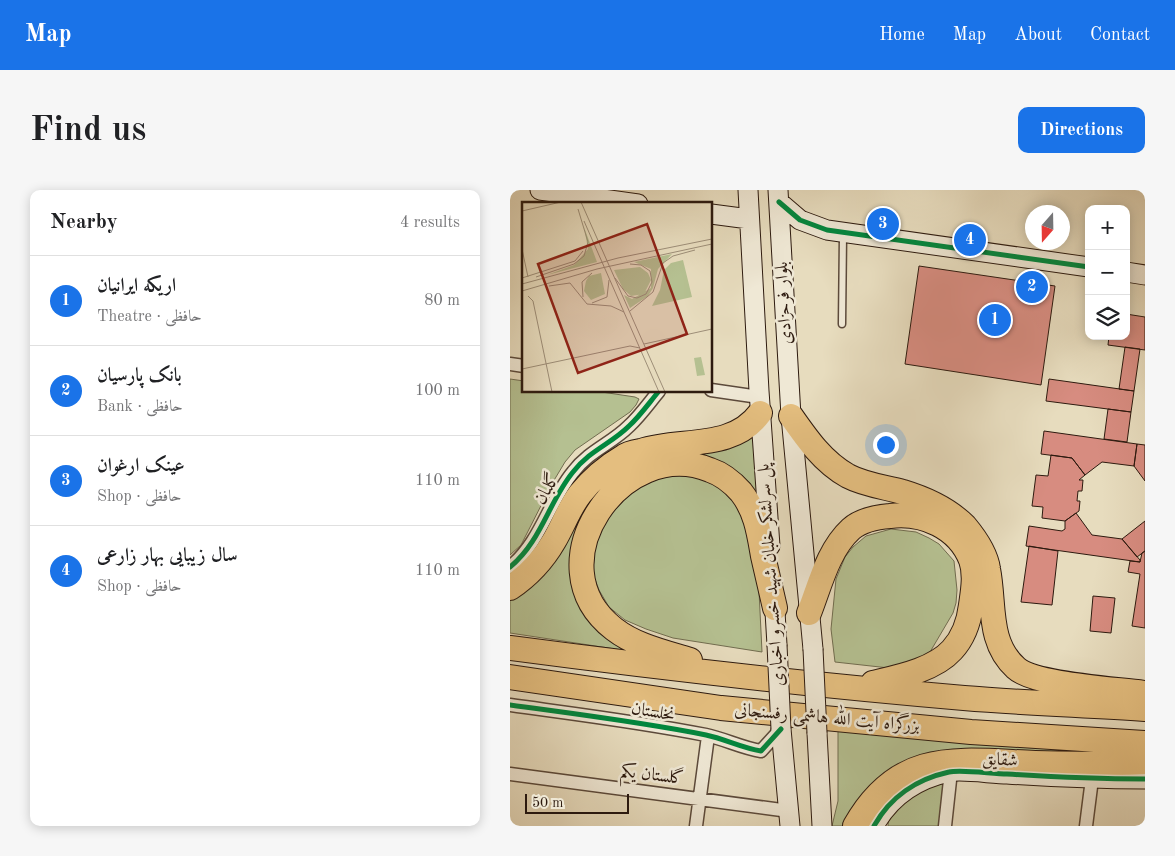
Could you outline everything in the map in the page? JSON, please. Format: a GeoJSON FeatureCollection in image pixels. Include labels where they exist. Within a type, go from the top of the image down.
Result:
{"type":"FeatureCollection","features":[{"type":"Feature","properties":{"kind":"highway"},"geometry":{"type":"LineString","coordinates":[[510,588],[528,574],[541,560],[554,542],[579,496],[595,477],[606,468],[625,455],[644,449],[667,444],[711,440],[730,436],[752,423],[760,405]]}},
{"type":"Feature","properties":{"kind":"highway"},"geometry":{"type":"LineString","coordinates":[[791,416],[825,460],[849,476],[875,486],[902,492],[928,501],[947,511],[965,527],[980,546],[988,568],[994,628],[1001,649],[1016,668],[1028,676],[1046,681],[1145,693]]}},
{"type":"Feature","properties":{"kind":"highway"},"geometry":{"type":"LineString","coordinates":[[740,676],[642,645],[614,629],[602,618],[593,607],[582,579],[582,547],[592,522],[619,488],[647,470],[680,463],[699,465],[716,472],[741,492],[750,507],[758,527],[774,608]]}},
{"type":"Feature","properties":{"kind":"highway"},"geometry":{"type":"LineString","coordinates":[[809,613],[833,551],[852,528],[865,521],[883,516],[897,515],[914,516],[932,521],[948,529],[966,551],[971,561],[974,577],[972,598],[966,628],[952,651],[912,674],[851,688]]}},
{"type":"Feature","properties":{"kind":"highway","name":"بزرگراه آیت الله هاشمی رفسنجانی"},"geometry":{"type":"LineString","coordinates":[[510,648],[652,667],[851,688],[967,698],[1145,709]]}},
{"type":"Feature","properties":{"kind":"highway","name":"بزرگراه آیت الله هاشمی رفسنجانی"},"geometry":{"type":"LineString","coordinates":[[510,677],[721,708],[971,732],[1145,743]]}},
{"type":"Feature","properties":{"kind":"highway"},"geometry":{"type":"LineString","coordinates":[[855,826],[871,802],[894,780],[908,772],[939,762],[960,760],[1087,765],[1145,762]]}},
{"type":"Feature","properties":{"kind":"main road"},"geometry":{"type":"LineString","coordinates":[[540,190],[624,202]]}},
{"type":"Feature","properties":{"kind":"main road","name":"بلوار فرحزادی"},"geometry":{"type":"LineString","coordinates":[[748,190],[760,405]]}},
{"type":"Feature","properties":{"kind":"main road"},"geometry":{"type":"LineString","coordinates":[[779,196],[800,220],[827,230],[1085,266]]}},
{"type":"Feature","properties":{"kind":"main road","name":"بلوار فرحزادی"},"geometry":{"type":"LineString","coordinates":[[779,196],[791,416]]}},
{"type":"Feature","properties":{"kind":"main road"},"geometry":{"type":"LineString","coordinates":[[712,214],[749,219]]}},
{"type":"Feature","properties":{"kind":"main road"},"geometry":{"type":"LineString","coordinates":[[1130,273],[1145,275]]}},
{"type":"Feature","properties":{"kind":"main road","name":"پل سرلشکر خلبان شهید خسرو اخباری"},"geometry":{"type":"LineString","coordinates":[[760,405],[781,729],[789,818]]}},
{"type":"Feature","properties":{"kind":"main road","name":"پل سرلشکر خلبان شهید خسرو اخباری"},"geometry":{"type":"LineString","coordinates":[[791,416],[813,649],[822,826]]}},
{"type":"Feature","properties":{"kind":"main road","name":"شقایق"},"geometry":{"type":"LineString","coordinates":[[874,826],[889,804],[902,793],[919,783],[951,772],[1092,779],[1145,779]]}},
{"type":"Feature","properties":{"kind":"street"},"geometry":{"type":"LineString","coordinates":[[712,390],[760,405]]}},
{"type":"Feature","properties":{"kind":"street","name":"گلبان"},"geometry":{"type":"LineString","coordinates":[[510,567],[530,545],[562,486],[576,469],[587,457],[629,427],[658,392]]}},
{"type":"Feature","properties":{"kind":"street","name":"نخلستان"},"geometry":{"type":"LineString","coordinates":[[510,705],[597,717],[708,736],[748,749],[761,751],[781,729]]}},
{"type":"Feature","properties":{"kind":"street"},"geometry":{"type":"LineString","coordinates":[[696,826],[708,736]]}},
{"type":"Feature","properties":{"kind":"street"},"geometry":{"type":"LineString","coordinates":[[945,826],[951,772]]}},
{"type":"Feature","properties":{"kind":"street","name":"گلستان یکم"},"geometry":{"type":"LineString","coordinates":[[510,774],[699,799],[789,818]]}},
{"type":"Feature","properties":{"kind":"street"},"geometry":{"type":"LineString","coordinates":[[1086,826],[1092,779]]}},
{"type":"Feature","properties":{"kind":"lane"},"geometry":{"type":"LineString","coordinates":[[842,324],[843,233]]}},
{"type":"Feature","properties":{"kind":"green space"},"geometry":{"type":"Polygon","coordinates":[[[510,379],[522,381],[522,392],[602,392],[639,399],[630,412],[575,450],[565,462],[521,545],[510,555],[510,379]]]}},
{"type":"Feature","properties":{"kind":"green space"},"geometry":{"type":"Polygon","coordinates":[[[754,429],[759,506],[743,481],[655,459],[574,554],[574,591],[592,624],[606,636],[648,654],[510,633],[510,594],[624,461],[754,429]]]}},
{"type":"Feature","properties":{"kind":"green space"},"geometry":{"type":"Polygon","coordinates":[[[704,473],[746,511],[759,591],[762,652],[673,638],[625,620],[609,607],[599,590],[593,574],[595,532],[605,514],[647,477],[704,473]]]}},
{"type":"Feature","properties":{"kind":"green space"},"geometry":{"type":"Polygon","coordinates":[[[891,529],[916,532],[929,538],[939,544],[954,561],[957,590],[953,613],[930,652],[919,660],[889,668],[835,662],[831,629],[836,579],[845,557],[866,536],[891,529]]]}},
{"type":"Feature","properties":{"kind":"green space"},"geometry":{"type":"Polygon","coordinates":[[[838,728],[1145,752],[962,755],[850,826],[832,826],[838,801],[838,728]]]}},
{"type":"Feature","properties":{"kind":"green space"},"geometry":{"type":"Polygon","coordinates":[[[935,783],[943,784],[939,826],[888,826],[889,812],[935,783]]]}},
{"type":"Feature","properties":{"kind":"building"},"geometry":{"type":"Polygon","coordinates":[[[919,266],[1055,286],[1041,385],[905,364],[919,266]]]}},
{"type":"Feature","properties":{"kind":"building"},"geometry":{"type":"Polygon","coordinates":[[[1130,315],[1145,317],[1145,350],[1108,345],[1109,340],[1130,340],[1130,315]]]}},
{"type":"Feature","properties":{"kind":"building"},"geometry":{"type":"Polygon","coordinates":[[[1125,347],[1140,349],[1134,391],[1119,389],[1125,347]]]}},
{"type":"Feature","properties":{"kind":"building"},"geometry":{"type":"Polygon","coordinates":[[[1049,379],[1134,391],[1131,412],[1046,401],[1049,379]]]}},
{"type":"Feature","properties":{"kind":"building"},"geometry":{"type":"Polygon","coordinates":[[[1108,409],[1131,412],[1127,442],[1104,439],[1108,409]]]}},
{"type":"Feature","properties":{"kind":"building"},"geometry":{"type":"Polygon","coordinates":[[[1044,431],[1137,444],[1134,466],[1102,462],[1085,475],[1072,458],[1041,454],[1044,431]]]}},
{"type":"Feature","properties":{"kind":"building"},"geometry":{"type":"Polygon","coordinates":[[[1137,444],[1145,445],[1145,481],[1134,466],[1137,444]]]}},
{"type":"Feature","properties":{"kind":"building"},"geometry":{"type":"Polygon","coordinates":[[[1051,455],[1072,458],[1085,475],[1079,480],[1083,480],[1082,491],[1078,491],[1079,511],[1065,521],[1042,518],[1043,507],[1032,506],[1036,475],[1048,476],[1051,455]]]}},
{"type":"Feature","properties":{"kind":"building"},"geometry":{"type":"Polygon","coordinates":[[[1076,513],[1092,535],[1122,539],[1140,562],[1026,546],[1029,526],[1062,531],[1065,529],[1065,521],[1076,513]]]}},
{"type":"Feature","properties":{"kind":"building"},"geometry":{"type":"Polygon","coordinates":[[[1145,521],[1145,551],[1137,557],[1122,539],[1145,521]]]}},
{"type":"Feature","properties":{"kind":"building"},"geometry":{"type":"Polygon","coordinates":[[[1029,546],[1058,551],[1052,605],[1021,602],[1029,546]]]}},
{"type":"Feature","properties":{"kind":"building"},"geometry":{"type":"Polygon","coordinates":[[[1145,551],[1145,628],[1132,626],[1140,574],[1128,572],[1130,561],[1140,562],[1142,553],[1145,551]]]}},
{"type":"Feature","properties":{"kind":"building"},"geometry":{"type":"Polygon","coordinates":[[[1093,596],[1115,598],[1111,633],[1090,631],[1093,596]]]}},
{"type":"Feature","properties":{"kind":"cycle path"},"geometry":{"type":"LineString","coordinates":[[779,202],[800,220],[827,230],[1085,266]]}},
{"type":"Feature","properties":{"kind":"cycle path"},"geometry":{"type":"LineString","coordinates":[[510,567],[530,546],[557,496],[573,472],[586,458],[629,426],[658,392]]}},
{"type":"Feature","properties":{"kind":"cycle path"},"geometry":{"type":"LineString","coordinates":[[510,705],[682,730],[761,751],[781,729]]}},
{"type":"Feature","properties":{"kind":"cycle path"},"geometry":{"type":"LineString","coordinates":[[874,826],[888,806],[906,791],[926,779],[954,771],[1059,777],[1145,779]]}},
{"type":"Feature","properties":{"kind":"place","name":"عینک ارغوان"},"geometry":{"type":"Point","coordinates":[883,224]}},
{"type":"Feature","properties":{"kind":"place","name":"سال زیبایی بهار زارعی"},"geometry":{"type":"Point","coordinates":[970,240]}},
{"type":"Feature","properties":{"kind":"place","name":"بانک پارسیان"},"geometry":{"type":"Point","coordinates":[1032,287]}},
{"type":"Feature","properties":{"kind":"place","name":"اریکه ایرانیان"},"geometry":{"type":"Point","coordinates":[995,320]}}]}
